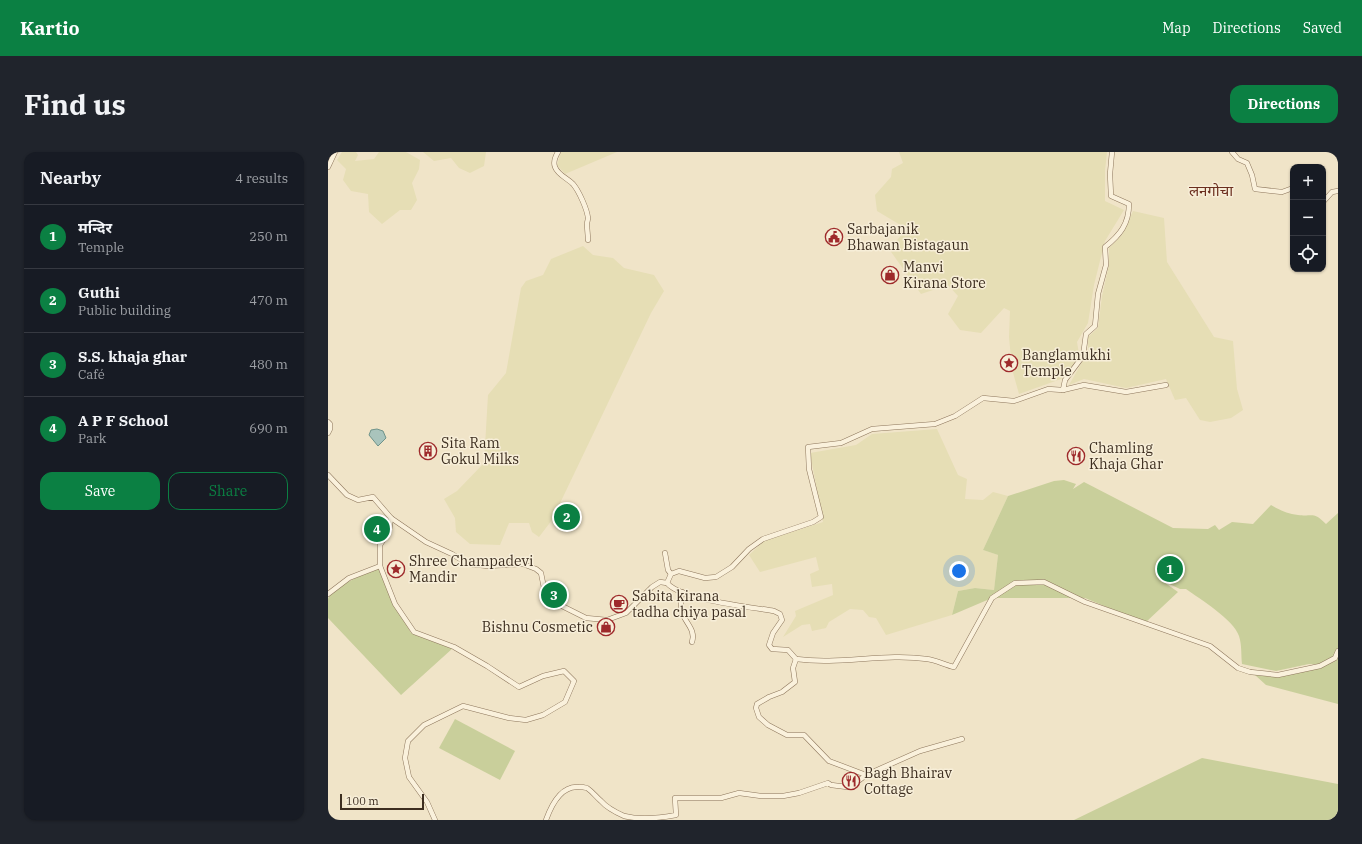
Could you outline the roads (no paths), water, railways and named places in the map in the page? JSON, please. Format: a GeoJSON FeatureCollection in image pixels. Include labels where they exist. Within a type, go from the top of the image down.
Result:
{"type":"FeatureCollection","features":[{"type":"Feature","properties":{"kind":"street"},"geometry":{"type":"LineString","coordinates":[[328,167],[335,152]]}},
{"type":"Feature","properties":{"kind":"street"},"geometry":{"type":"LineString","coordinates":[[558,152],[555,158],[555,166],[559,174],[568,179],[579,193],[587,214],[588,240]]}},
{"type":"Feature","properties":{"kind":"street"},"geometry":{"type":"LineString","coordinates":[[1064,390],[1065,380],[1083,356],[1086,334],[1095,326],[1098,294],[1106,265],[1105,247],[1118,236],[1124,226],[1129,210],[1129,204],[1111,196],[1110,174],[1112,152]]}},
{"type":"Feature","properties":{"kind":"street"},"geometry":{"type":"LineString","coordinates":[[1232,152],[1238,159],[1247,163],[1252,175],[1255,189],[1282,192],[1290,189]]}},
{"type":"Feature","properties":{"kind":"street"},"geometry":{"type":"LineString","coordinates":[[1325,200],[1332,192],[1338,191]]}},
{"type":"Feature","properties":{"kind":"street"},"geometry":{"type":"LineString","coordinates":[[670,574],[679,571],[705,578],[716,577],[732,567],[749,550],[763,539],[814,522],[821,517],[809,469],[808,447],[841,443],[872,429],[935,424],[955,416],[983,398],[1014,401],[1048,389],[1064,390],[1084,385],[1126,392],[1166,384]]}},
{"type":"Feature","properties":{"kind":"street"},"geometry":{"type":"LineString","coordinates":[[328,422],[330,424],[328,433]]}},
{"type":"Feature","properties":{"kind":"street"},"geometry":{"type":"LineString","coordinates":[[328,475],[347,495],[358,500],[373,497],[391,518],[426,542],[452,554],[468,564],[488,566],[523,564],[536,569],[541,573],[545,592],[558,604],[586,618],[607,620],[626,612],[652,587],[660,582],[667,583],[671,588],[695,597],[774,611],[780,614],[782,620],[773,633],[769,645],[772,649],[788,650],[796,659],[808,661],[897,658],[928,659],[954,667],[992,598],[1015,583],[1037,582],[1044,582],[1085,602],[1210,646],[1238,668],[1250,672],[1278,675],[1320,666],[1335,658],[1338,651]]}},
{"type":"Feature","properties":{"kind":"street"},"geometry":{"type":"LineString","coordinates":[[391,518],[389,531],[380,545],[380,566],[395,604],[414,632],[454,647],[519,687],[543,676],[564,671],[574,681],[565,702],[543,715],[526,720],[509,718],[463,706],[424,724],[408,741],[405,758],[409,777],[427,802],[435,820]]}},
{"type":"Feature","properties":{"kind":"street"},"geometry":{"type":"LineString","coordinates":[[665,553],[670,574],[667,583]]}},
{"type":"Feature","properties":{"kind":"street"},"geometry":{"type":"LineString","coordinates":[[328,594],[349,578],[380,566]]}},
{"type":"Feature","properties":{"kind":"street"},"geometry":{"type":"LineString","coordinates":[[682,592],[682,612],[692,628],[694,637],[692,642]]}},
{"type":"Feature","properties":{"kind":"street"},"geometry":{"type":"LineString","coordinates":[[796,659],[793,668],[795,682],[782,692],[768,697],[757,704],[756,708],[759,718],[768,725],[787,735],[804,735],[829,761],[866,776]]}},
{"type":"Feature","properties":{"kind":"street"},"geometry":{"type":"LineString","coordinates":[[546,820],[550,810],[558,798],[567,790],[575,787],[586,787],[610,810],[625,816],[655,818],[676,815],[675,798],[721,798],[739,793],[761,796],[783,796],[799,793],[828,783],[831,785],[847,787],[853,785],[866,776],[920,751],[962,739]]}},
{"type":"Feature","properties":{"kind":"water"},"geometry":{"type":"Polygon","coordinates":[[[377,429],[383,431],[386,438],[378,446],[369,435],[371,430],[377,429]]]}},
{"type":"Feature","properties":{"kind":"place","name":"Sarbajanik Bhawan Bistagaun"},"geometry":{"type":"Point","coordinates":[834,237]}},
{"type":"Feature","properties":{"kind":"place","name":"Manvi Kirana Store"},"geometry":{"type":"Point","coordinates":[890,275]}},
{"type":"Feature","properties":{"kind":"place","name":"Banglamukhi Temple"},"geometry":{"type":"Point","coordinates":[1009,363]}},
{"type":"Feature","properties":{"kind":"place","name":"Sita Ram Gokul Milks"},"geometry":{"type":"Point","coordinates":[428,451]}},
{"type":"Feature","properties":{"kind":"place","name":"Chamling Khaja Ghar"},"geometry":{"type":"Point","coordinates":[1076,456]}},
{"type":"Feature","properties":{"kind":"place","name":"Guthi"},"geometry":{"type":"Point","coordinates":[567,517]}},
{"type":"Feature","properties":{"kind":"place","name":"A P F School"},"geometry":{"type":"Point","coordinates":[377,529]}},
{"type":"Feature","properties":{"kind":"place","name":"Shree Champadevi Mandir"},"geometry":{"type":"Point","coordinates":[396,569]}},
{"type":"Feature","properties":{"kind":"place","name":"मन्दिर"},"geometry":{"type":"Point","coordinates":[1170,569]}},
{"type":"Feature","properties":{"kind":"place","name":"S.S. khaja ghar"},"geometry":{"type":"Point","coordinates":[554,595]}},
{"type":"Feature","properties":{"kind":"place","name":"Sabita kirana tadha chiya pasal"},"geometry":{"type":"Point","coordinates":[619,604]}},
{"type":"Feature","properties":{"kind":"place","name":"Bishnu Cosmetic"},"geometry":{"type":"Point","coordinates":[606,627]}},
{"type":"Feature","properties":{"kind":"place","name":"Bagh Bhairav Cottage"},"geometry":{"type":"Point","coordinates":[851,781]}},
{"type":"Feature","properties":{"kind":"district","name":"लनगोचा"},"geometry":{"type":"Point","coordinates":[1211,190]}}]}
